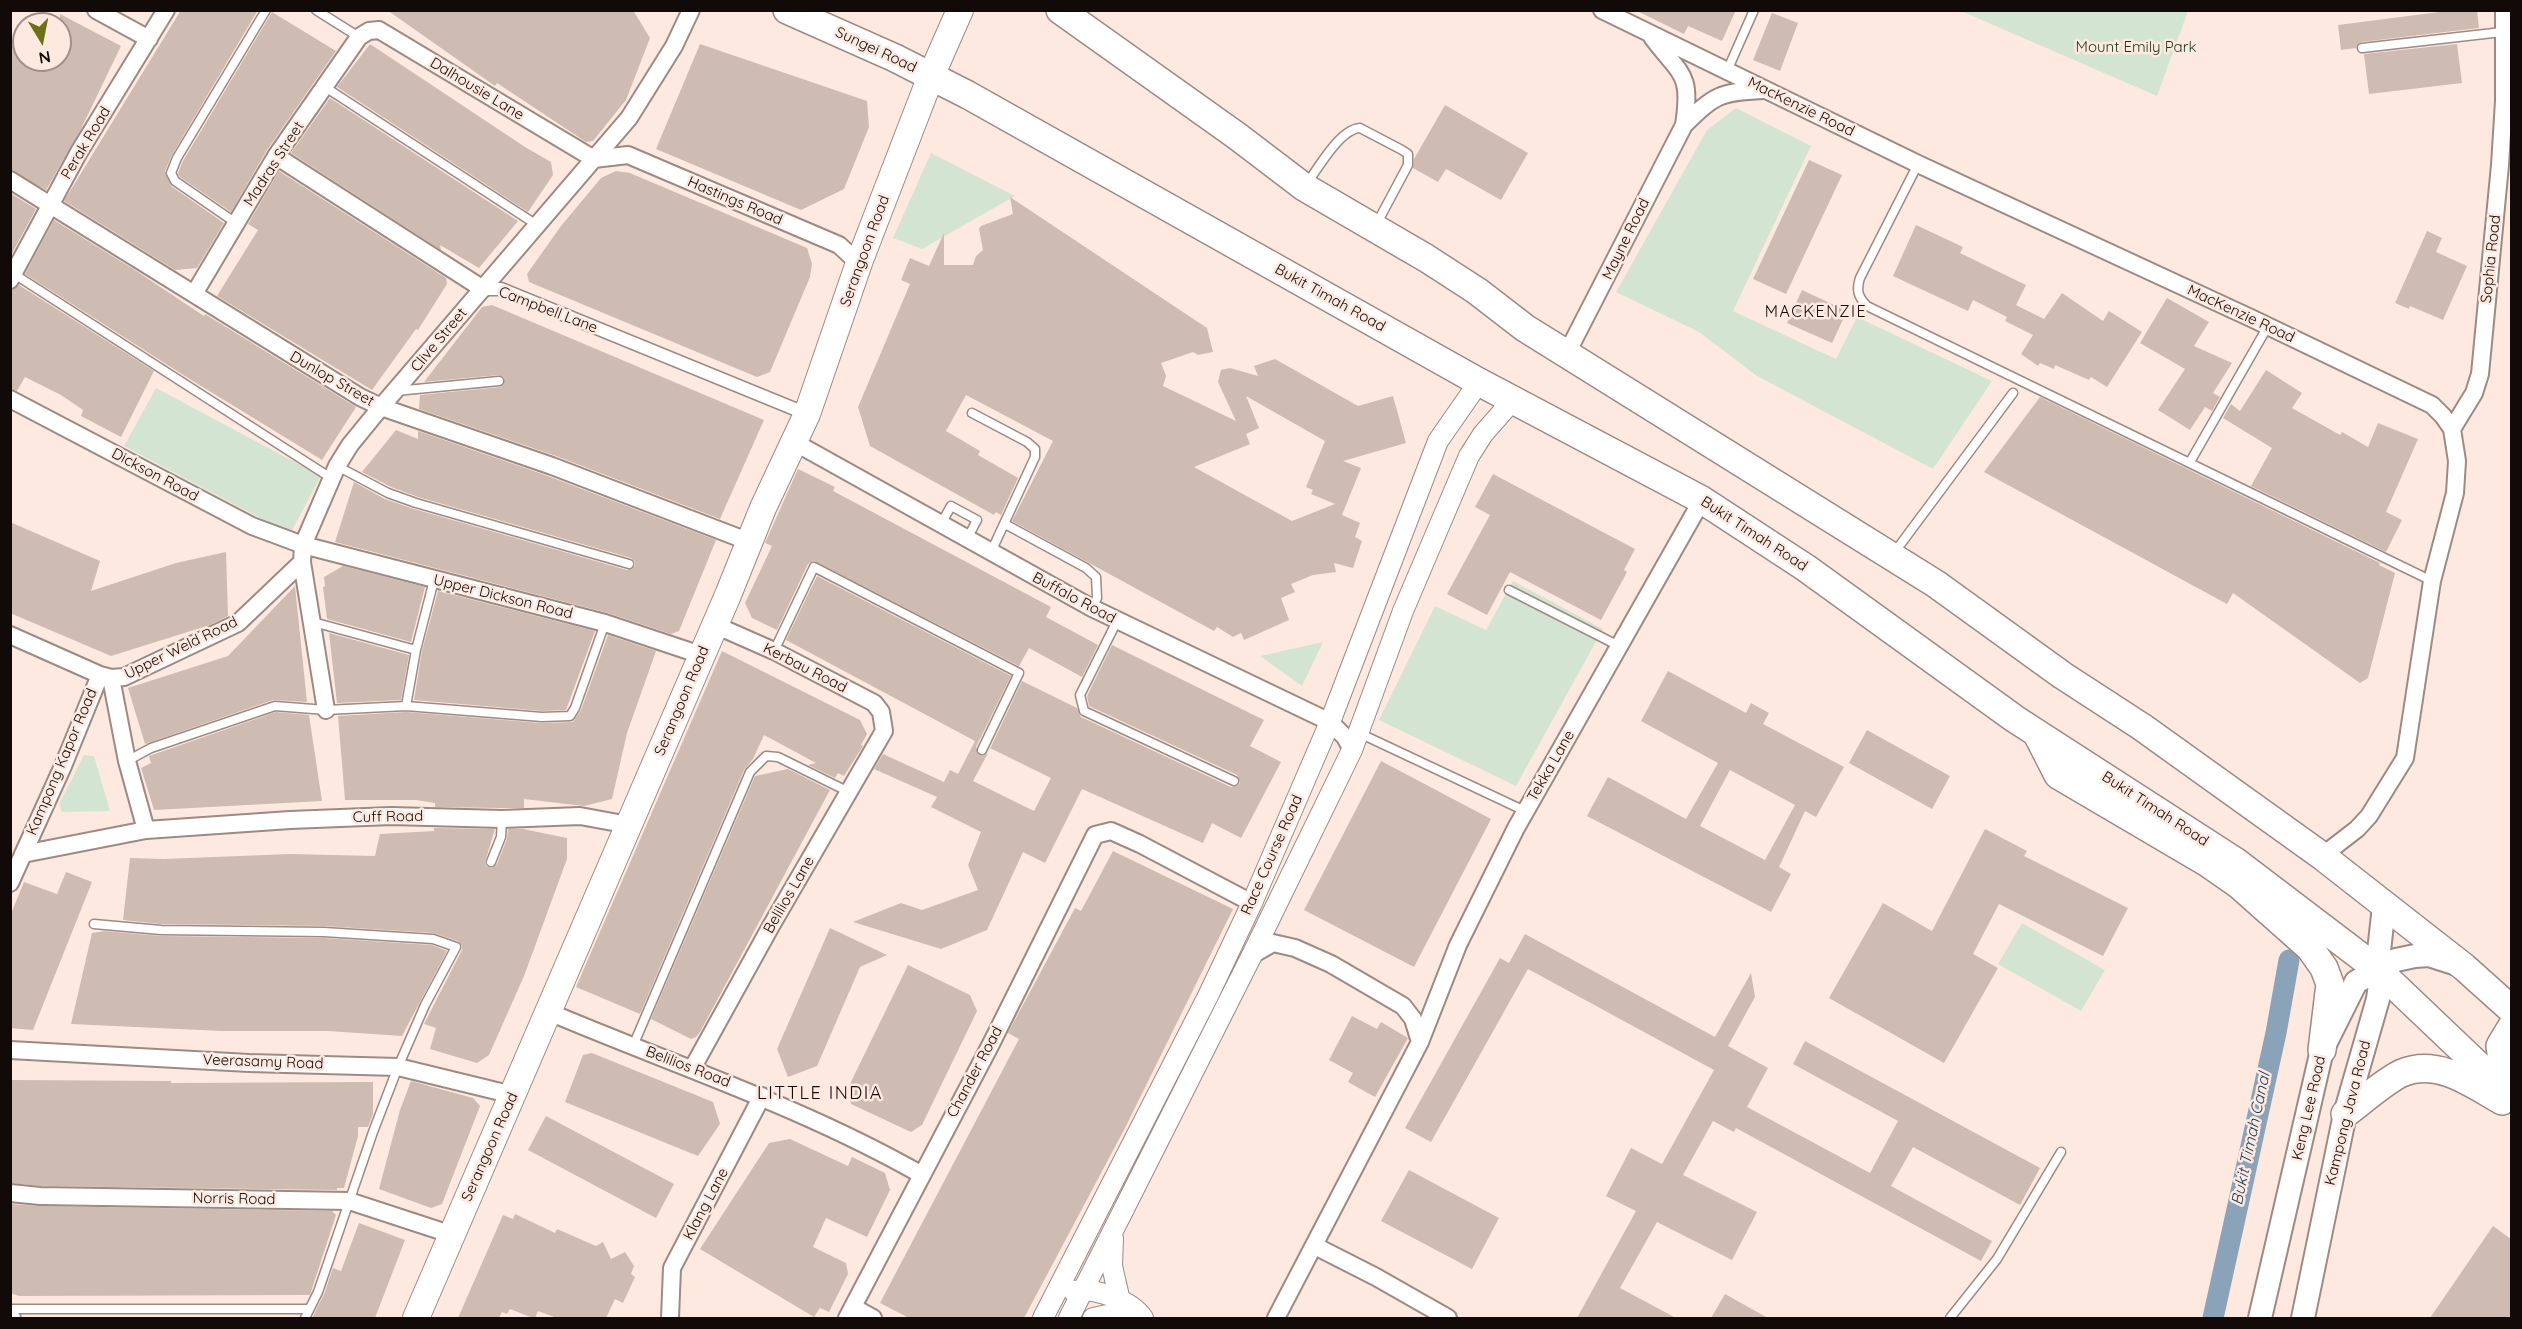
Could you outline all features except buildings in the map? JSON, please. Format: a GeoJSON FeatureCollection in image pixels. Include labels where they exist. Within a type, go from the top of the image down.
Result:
{"type":"FeatureCollection","features":[{"type":"Feature","properties":{"kind":"highway","name":"Sungei Road"},"geometry":{"type":"LineString","coordinates":[[787,10],[931,76]]}},
{"type":"Feature","properties":{"kind":"highway"},"geometry":{"type":"LineString","coordinates":[[1060,10],[1238,136],[1304,187],[1477,291],[1525,328],[1936,584],[2062,675],[2142,726],[2322,856],[2464,968],[2511,1010]]}},
{"type":"Feature","properties":{"kind":"highway","name":"Bukit Timah Road"},"geometry":{"type":"LineString","coordinates":[[931,76],[1479,382],[1702,500],[1806,567],[1943,668],[2235,861],[2377,969],[2510,1095]]}},
{"type":"Feature","properties":{"kind":"highway"},"geometry":{"type":"LineString","coordinates":[[2037,732],[2058,775],[2206,862],[2239,885],[2310,948],[2324,968],[2330,984],[2322,1050]]}},
{"type":"Feature","properties":{"kind":"highway"},"geometry":{"type":"LineString","coordinates":[[2510,1095],[2500,1046],[2511,1026]]}},
{"type":"Feature","properties":{"kind":"highway"},"geometry":{"type":"LineString","coordinates":[[2345,1114],[2402,1073],[2425,1068],[2458,1076],[2510,1095]]}},
{"type":"Feature","properties":{"kind":"main road","name":"Serangoon Road"},"geometry":{"type":"LineString","coordinates":[[416,1318],[715,625],[763,508],[807,414],[856,258],[960,10]]}},
{"type":"Feature","properties":{"kind":"main road","name":"Kampong Java Road"},"geometry":{"type":"LineString","coordinates":[[2303,1318],[2345,1114],[2378,999],[2380,984],[2377,969],[2384,906]]}},
{"type":"Feature","properties":{"kind":"main road","name":"Keng Lee Road"},"geometry":{"type":"LineString","coordinates":[[2260,1318],[2322,1050],[2356,982],[2396,960],[2429,955],[2464,968]]}},
{"type":"Feature","properties":{"kind":"street"},"geometry":{"type":"LineString","coordinates":[[96,10],[149,39]]}},
{"type":"Feature","properties":{"kind":"street","name":"Perak Road"},"geometry":{"type":"LineString","coordinates":[[11,275],[79,152],[166,10]]}},
{"type":"Feature","properties":{"kind":"street","name":"Clive Street"},"geometry":{"type":"LineString","coordinates":[[302,554],[334,472],[350,445],[629,118],[674,46],[691,10]]}},
{"type":"Feature","properties":{"kind":"street","name":"MacKenzie Road"},"geometry":{"type":"LineString","coordinates":[[1602,10],[1918,164],[2432,405],[2444,416],[2452,429]]}},
{"type":"Feature","properties":{"kind":"street","name":"Sophia Road"},"geometry":{"type":"LineString","coordinates":[[2452,429],[2474,393],[2480,374],[2500,165],[2504,101],[2502,32],[2504,10]]}},
{"type":"Feature","properties":{"kind":"street","name":"Dalhousie Lane"},"geometry":{"type":"LineString","coordinates":[[359,37],[369,31],[379,30],[594,159]]}},
{"type":"Feature","properties":{"kind":"street","name":"Mayne Road"},"geometry":{"type":"LineString","coordinates":[[1650,34],[1678,67],[1687,87],[1684,125]]}},
{"type":"Feature","properties":{"kind":"street","name":"Madras Street"},"geometry":{"type":"LineString","coordinates":[[194,294],[276,156],[359,37]]}},
{"type":"Feature","properties":{"kind":"street","name":"Mayne Road"},"geometry":{"type":"LineString","coordinates":[[1567,353],[1684,125],[1710,100],[1738,92],[1765,90]]}},
{"type":"Feature","properties":{"kind":"street","name":"Hastings Road"},"geometry":{"type":"LineString","coordinates":[[594,159],[614,155],[624,164],[833,254],[856,258]]}},
{"type":"Feature","properties":{"kind":"street","name":"Campbell Lane"},"geometry":{"type":"LineString","coordinates":[[276,156],[483,289],[501,289],[807,414]]}},
{"type":"Feature","properties":{"kind":"street","name":"Dunlop Street"},"geometry":{"type":"LineString","coordinates":[[10,180],[360,397],[381,407],[552,466],[750,542]]}},
{"type":"Feature","properties":{"kind":"street","name":"Race Course Road"},"geometry":{"type":"LineString","coordinates":[[1044,1315],[1155,1101],[1252,903],[1330,722],[1438,441],[1479,382]]}},
{"type":"Feature","properties":{"kind":"street","name":"Dickson Road"},"geometry":{"type":"LineString","coordinates":[[10,399],[302,554]]}},
{"type":"Feature","properties":{"kind":"street","name":"Race Course Road"},"geometry":{"type":"LineString","coordinates":[[1069,1318],[1279,901],[1356,741],[1403,611],[1469,456],[1483,434],[1513,400]]}},
{"type":"Feature","properties":{"kind":"street"},"geometry":{"type":"LineString","coordinates":[[2322,856],[2357,829],[2369,816],[2405,758],[2432,581],[2455,493],[2457,461],[2452,429]]}},
{"type":"Feature","properties":{"kind":"street","name":"Buffalo Road"},"geometry":{"type":"LineString","coordinates":[[794,442],[1092,609],[1330,722],[1345,737],[1356,741]]}},
{"type":"Feature","properties":{"kind":"street","name":"Tekka Lane"},"geometry":{"type":"LineString","coordinates":[[1276,1318],[1420,1042],[1458,945],[1525,811],[1702,500]]}},
{"type":"Feature","properties":{"kind":"street"},"geometry":{"type":"LineString","coordinates":[[1395,551],[1424,563]]}},
{"type":"Feature","properties":{"kind":"street"},"geometry":{"type":"LineString","coordinates":[[302,554],[326,710]]}},
{"type":"Feature","properties":{"kind":"street","name":"Upper Dickson Road"},"geometry":{"type":"LineString","coordinates":[[302,554],[434,580],[604,623],[701,655]]}},
{"type":"Feature","properties":{"kind":"street","name":"Upper Weld Road"},"geometry":{"type":"LineString","coordinates":[[105,677],[124,677],[238,623],[302,554]]}},
{"type":"Feature","properties":{"kind":"street","name":"Kerbau Road"},"geometry":{"type":"LineString","coordinates":[[715,625],[774,651],[874,703],[881,712],[884,722]]}},
{"type":"Feature","properties":{"kind":"street"},"geometry":{"type":"LineString","coordinates":[[10,635],[105,677],[146,830]]}},
{"type":"Feature","properties":{"kind":"street","name":"Kampong Kapor Road"},"geometry":{"type":"LineString","coordinates":[[10,883],[17,851],[63,766],[105,677]]}},
{"type":"Feature","properties":{"kind":"street","name":"Belilios Lane"},"geometry":{"type":"LineString","coordinates":[[692,1069],[771,926],[884,731],[884,722]]}},
{"type":"Feature","properties":{"kind":"street","name":"Cuff Road"},"geometry":{"type":"LineString","coordinates":[[17,851],[146,830],[391,816],[502,819],[580,816],[629,825]]}},
{"type":"Feature","properties":{"kind":"street","name":"Chander Road"},"geometry":{"type":"LineString","coordinates":[[850,1313],[1001,1024],[1093,838],[1099,832],[1106,831],[1140,844],[1252,903]]}},
{"type":"Feature","properties":{"kind":"street"},"geometry":{"type":"LineString","coordinates":[[1252,903],[1267,905],[1279,901]]}},
{"type":"Feature","properties":{"kind":"street"},"geometry":{"type":"LineString","coordinates":[[1252,955],[1273,943],[1295,948],[1331,964],[1403,1005],[1413,1019],[1420,1042]]}},
{"type":"Feature","properties":{"kind":"street","name":"Belilios Road"},"geometry":{"type":"LineString","coordinates":[[549,1012],[762,1096],[809,1117],[922,1175]]}},
{"type":"Feature","properties":{"kind":"street","name":"Veerasamy Road"},"geometry":{"type":"LineString","coordinates":[[10,1050],[249,1063],[398,1067],[513,1095]]}},
{"type":"Feature","properties":{"kind":"street","name":"Klang Lane"},"geometry":{"type":"LineString","coordinates":[[670,1318],[672,1268],[762,1096]]}},
{"type":"Feature","properties":{"kind":"street","name":"Norris Road"},"geometry":{"type":"LineString","coordinates":[[10,1193],[40,1196],[349,1201],[453,1234]]}},
{"type":"Feature","properties":{"kind":"street"},"geometry":{"type":"LineString","coordinates":[[1113,1232],[1112,1266],[1123,1310]]}},
{"type":"Feature","properties":{"kind":"street"},"geometry":{"type":"LineString","coordinates":[[1315,1246],[1448,1318]]}},
{"type":"Feature","properties":{"kind":"street"},"geometry":{"type":"LineString","coordinates":[[1044,1315],[1063,1295],[1085,1288],[1123,1310],[1139,1312],[1143,1318]]}},
{"type":"Feature","properties":{"kind":"street"},"geometry":{"type":"LineString","coordinates":[[1094,1318],[1123,1310]]}},
{"type":"Feature","properties":{"kind":"street"},"geometry":{"type":"LineString","coordinates":[[850,1313],[873,1318]]}},
{"type":"Feature","properties":{"kind":"lane"},"geometry":{"type":"LineString","coordinates":[[236,223],[175,181],[171,173],[177,158],[266,10]]}},
{"type":"Feature","properties":{"kind":"lane"},"geometry":{"type":"LineString","coordinates":[[316,10],[359,37]]}},
{"type":"Feature","properties":{"kind":"lane"},"geometry":{"type":"LineString","coordinates":[[1727,71],[1754,10]]}},
{"type":"Feature","properties":{"kind":"lane"},"geometry":{"type":"LineString","coordinates":[[2362,48],[2502,32]]}},
{"type":"Feature","properties":{"kind":"lane"},"geometry":{"type":"LineString","coordinates":[[326,87],[537,225]]}},
{"type":"Feature","properties":{"kind":"lane"},"geometry":{"type":"LineString","coordinates":[[1304,187],[1340,138],[1353,128],[1360,128],[1402,150],[1408,154],[1408,165],[1374,228]]}},
{"type":"Feature","properties":{"kind":"lane"},"geometry":{"type":"LineString","coordinates":[[1918,164],[1860,278],[1857,288],[1859,298],[1866,306],[2432,581]]}},
{"type":"Feature","properties":{"kind":"lane"},"geometry":{"type":"LineString","coordinates":[[11,275],[334,472],[416,503],[629,564]]}},
{"type":"Feature","properties":{"kind":"lane"},"geometry":{"type":"LineString","coordinates":[[2190,462],[2268,327]]}},
{"type":"Feature","properties":{"kind":"lane"},"geometry":{"type":"LineString","coordinates":[[395,392],[499,381]]}},
{"type":"Feature","properties":{"kind":"lane"},"geometry":{"type":"LineString","coordinates":[[1892,556],[2013,393]]}},
{"type":"Feature","properties":{"kind":"lane"},"geometry":{"type":"LineString","coordinates":[[972,413],[1027,442],[1035,449],[1035,457],[991,552]]}},
{"type":"Feature","properties":{"kind":"lane"},"geometry":{"type":"LineString","coordinates":[[1005,524],[1086,568],[1096,578],[1097,598],[1092,609]]}},
{"type":"Feature","properties":{"kind":"lane"},"geometry":{"type":"LineString","coordinates":[[774,651],[814,567],[1019,673],[982,750]]}},
{"type":"Feature","properties":{"kind":"lane"},"geometry":{"type":"LineString","coordinates":[[406,706],[416,650],[434,580]]}},
{"type":"Feature","properties":{"kind":"lane"},"geometry":{"type":"LineString","coordinates":[[1509,590],[1619,646]]}},
{"type":"Feature","properties":{"kind":"lane"},"geometry":{"type":"LineString","coordinates":[[1117,621],[1080,695],[1084,711],[1234,781]]}},
{"type":"Feature","properties":{"kind":"lane"},"geometry":{"type":"LineString","coordinates":[[313,622],[416,650]]}},
{"type":"Feature","properties":{"kind":"lane"},"geometry":{"type":"LineString","coordinates":[[127,761],[151,748],[275,706],[326,710],[406,706],[542,717],[570,716],[575,708],[604,623]]}},
{"type":"Feature","properties":{"kind":"lane"},"geometry":{"type":"LineString","coordinates":[[1356,741],[1525,811]]}},
{"type":"Feature","properties":{"kind":"lane"},"geometry":{"type":"LineString","coordinates":[[633,1046],[750,772],[757,762],[766,756],[778,757],[849,792]]}},
{"type":"Feature","properties":{"kind":"lane"},"geometry":{"type":"LineString","coordinates":[[490,862],[501,837],[502,819]]}},
{"type":"Feature","properties":{"kind":"lane"},"geometry":{"type":"LineString","coordinates":[[94,924],[161,930],[368,934],[434,939],[456,946],[425,1005],[398,1067],[318,1292],[305,1318]]}},
{"type":"Feature","properties":{"kind":"lane"},"geometry":{"type":"LineString","coordinates":[[1950,1318],[1997,1259],[2061,1152]]}},
{"type":"Feature","properties":{"kind":"lane"},"geometry":{"type":"LineString","coordinates":[[10,1309],[309,1309]]}},
{"type":"Feature","properties":{"kind":"green space","name":"Mount Emily Park"},"geometry":{"type":"Polygon","coordinates":[[[2188,10],[2157,96],[1961,11],[2188,10]]]}},
{"type":"Feature","properties":{"kind":"green space"},"geometry":{"type":"Polygon","coordinates":[[[1736,108],[1811,146],[1733,311],[1836,359],[1857,317],[1992,381],[1933,469],[1757,376],[1699,332],[1616,292],[1707,130],[1736,108]]]}},
{"type":"Feature","properties":{"kind":"green space"},"geometry":{"type":"Polygon","coordinates":[[[931,153],[1015,196],[922,249],[893,238],[931,153]]]}},
{"type":"Feature","properties":{"kind":"green space"},"geometry":{"type":"Polygon","coordinates":[[[156,388],[321,476],[290,534],[124,446],[156,388]]]}},
{"type":"Feature","properties":{"kind":"green space"},"geometry":{"type":"Polygon","coordinates":[[[1513,581],[1603,629],[1516,786],[1379,720],[1435,606],[1486,630],[1513,581]]]}},
{"type":"Feature","properties":{"kind":"green space"},"geometry":{"type":"Polygon","coordinates":[[[1323,642],[1302,686],[1260,656],[1323,642]]]}},
{"type":"Feature","properties":{"kind":"green space"},"geometry":{"type":"Polygon","coordinates":[[[84,755],[94,756],[110,811],[62,812],[59,804],[84,755]]]}},
{"type":"Feature","properties":{"kind":"green space"},"geometry":{"type":"Polygon","coordinates":[[[2022,923],[2105,970],[2081,1011],[1998,964],[2022,923]]]}},
{"type":"Feature","properties":{"kind":"waterway","name":"Bukit Timah Canal"},"geometry":{"type":"LineString","coordinates":[[2213,1318],[2276,1033],[2289,960]]}},
{"type":"Feature","properties":{"kind":"district","name":"MACKENZIE"},"geometry":{"type":"Point","coordinates":[1816,312]}},
{"type":"Feature","properties":{"kind":"district","name":"LITTLE INDIA"},"geometry":{"type":"Point","coordinates":[820,1094]}}]}
